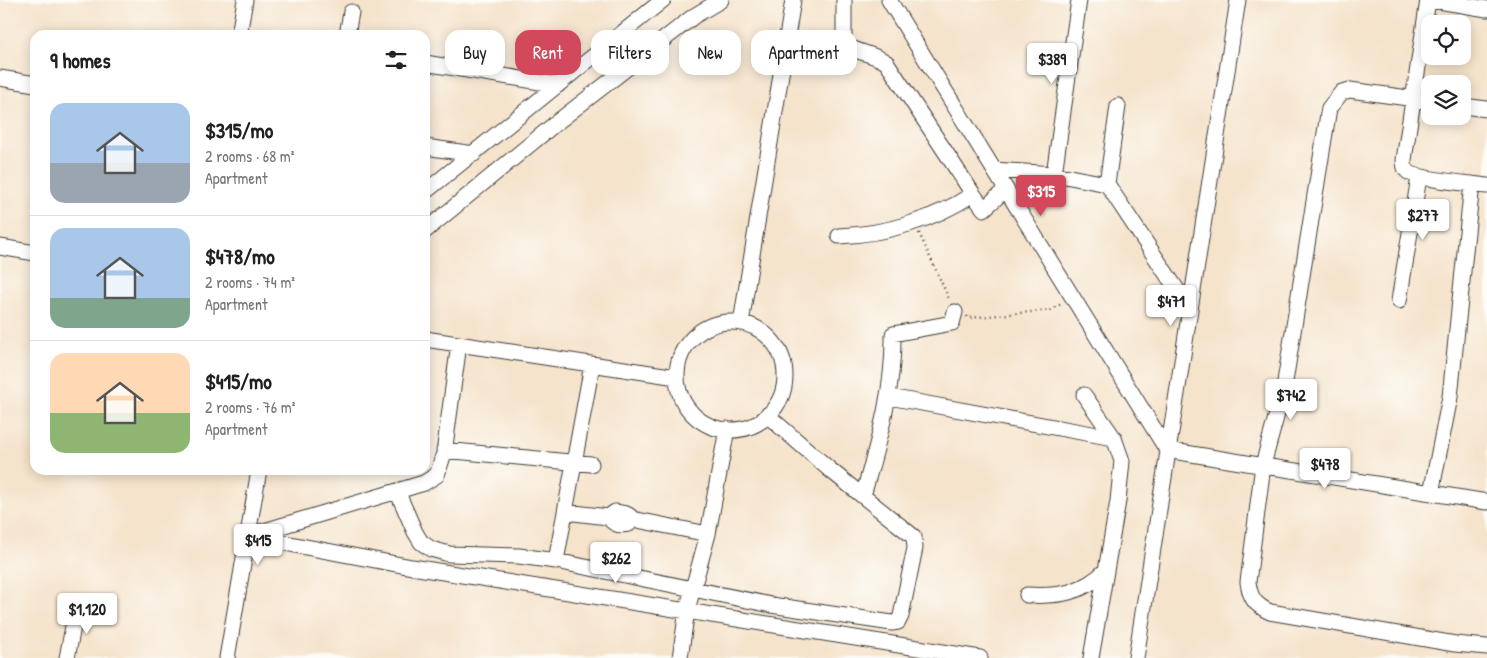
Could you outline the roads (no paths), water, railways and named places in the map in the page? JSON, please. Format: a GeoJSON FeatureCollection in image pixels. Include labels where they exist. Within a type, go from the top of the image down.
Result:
{"type":"FeatureCollection","features":[{"type":"Feature","properties":{"kind":"street"},"geometry":{"type":"LineString","coordinates":[[240,30],[245,0]]}},
{"type":"Feature","properties":{"kind":"street"},"geometry":{"type":"LineString","coordinates":[[430,188],[663,0]]}},
{"type":"Feature","properties":{"kind":"street"},"geometry":{"type":"LineString","coordinates":[[430,227],[556,123],[694,16],[721,0]]}},
{"type":"Feature","properties":{"kind":"street"},"geometry":{"type":"LineString","coordinates":[[740,323],[793,0]]}},
{"type":"Feature","properties":{"kind":"street"},"geometry":{"type":"LineString","coordinates":[[844,0],[844,43],[852,49],[874,55],[887,63],[962,181],[984,210],[1006,189]]}},
{"type":"Feature","properties":{"kind":"street"},"geometry":{"type":"LineString","coordinates":[[889,0],[1167,450],[1487,502]]}},
{"type":"Feature","properties":{"kind":"street"},"geometry":{"type":"LineString","coordinates":[[1054,174],[1079,0]]}},
{"type":"Feature","properties":{"kind":"street"},"geometry":{"type":"LineString","coordinates":[[1136,658],[1238,0]]}},
{"type":"Feature","properties":{"kind":"street"},"geometry":{"type":"LineString","coordinates":[[1431,493],[1450,397],[1480,185],[1419,176],[1407,172],[1404,160],[1430,0],[1487,9]]}},
{"type":"Feature","properties":{"kind":"street"},"geometry":{"type":"LineString","coordinates":[[348,30],[351,12]]}},
{"type":"Feature","properties":{"kind":"street"},"geometry":{"type":"LineString","coordinates":[[430,64],[558,85]]}},
{"type":"Feature","properties":{"kind":"street"},"geometry":{"type":"LineString","coordinates":[[0,78],[30,83]]}},
{"type":"Feature","properties":{"kind":"street"},"geometry":{"type":"LineString","coordinates":[[1421,100],[1350,90],[1342,92],[1329,108],[1284,388],[1263,465],[1248,571],[1249,592],[1258,606],[1270,612],[1454,651],[1487,646]]}},
{"type":"Feature","properties":{"kind":"street"},"geometry":{"type":"LineString","coordinates":[[1118,106],[1107,184],[1189,308]]}},
{"type":"Feature","properties":{"kind":"street"},"geometry":{"type":"LineString","coordinates":[[1471,107],[1487,109]]}},
{"type":"Feature","properties":{"kind":"street"},"geometry":{"type":"LineString","coordinates":[[430,148],[474,154]]}},
{"type":"Feature","properties":{"kind":"street"},"geometry":{"type":"LineString","coordinates":[[994,170],[1054,174],[1107,184]]}},
{"type":"Feature","properties":{"kind":"street"},"geometry":{"type":"LineString","coordinates":[[1398,301],[1419,176]]}},
{"type":"Feature","properties":{"kind":"street"},"geometry":{"type":"LineString","coordinates":[[839,236],[854,235],[914,223],[952,208],[973,194]]}},
{"type":"Feature","properties":{"kind":"street"},"geometry":{"type":"LineString","coordinates":[[0,247],[30,252]]}},
{"type":"Feature","properties":{"kind":"street"},"geometry":{"type":"LineString","coordinates":[[863,496],[889,397],[892,375],[893,334],[952,323],[955,312]]}},
{"type":"Feature","properties":{"kind":"street"},"geometry":{"type":"LineString","coordinates":[[740,323],[763,333],[779,352],[784,364],[783,388],[779,400],[767,415],[752,425],[727,429],[709,425],[694,414],[680,394],[677,377],[680,357],[694,336],[716,324],[740,323]]}},
{"type":"Feature","properties":{"kind":"street"},"geometry":{"type":"LineString","coordinates":[[430,340],[677,377]]}},
{"type":"Feature","properties":{"kind":"street"},"geometry":{"type":"LineString","coordinates":[[248,536],[424,483],[436,475],[444,450],[459,344]]}},
{"type":"Feature","properties":{"kind":"street"},"geometry":{"type":"LineString","coordinates":[[556,561],[592,364]]}},
{"type":"Feature","properties":{"kind":"street"},"geometry":{"type":"LineString","coordinates":[[1084,395],[1114,438],[1122,461],[1121,481],[1091,658]]}},
{"type":"Feature","properties":{"kind":"street"},"geometry":{"type":"LineString","coordinates":[[889,397],[1114,438]]}},
{"type":"Feature","properties":{"kind":"street"},"geometry":{"type":"LineString","coordinates":[[398,491],[414,532],[421,542],[431,550],[449,554],[519,556],[556,561],[771,605],[892,623],[898,622],[901,616],[916,542],[912,535],[767,415]]}},
{"type":"Feature","properties":{"kind":"street"},"geometry":{"type":"LineString","coordinates":[[680,658],[687,610],[695,588],[708,534],[727,429]]}},
{"type":"Feature","properties":{"kind":"street"},"geometry":{"type":"LineString","coordinates":[[444,450],[591,464]]}},
{"type":"Feature","properties":{"kind":"street"},"geometry":{"type":"LineString","coordinates":[[227,658],[258,475]]}},
{"type":"Feature","properties":{"kind":"street"},"geometry":{"type":"LineString","coordinates":[[566,512],[608,517],[610,514],[622,513],[629,515],[632,519],[708,534]]}},
{"type":"Feature","properties":{"kind":"street"},"geometry":{"type":"LineString","coordinates":[[248,536],[412,567],[980,658]]}},
{"type":"Feature","properties":{"kind":"street"},"geometry":{"type":"LineString","coordinates":[[1028,595],[1055,596],[1079,590],[1094,583],[1106,570]]}},
{"type":"Feature","properties":{"kind":"street"},"geometry":{"type":"LineString","coordinates":[[67,658],[77,606]]}}]}
